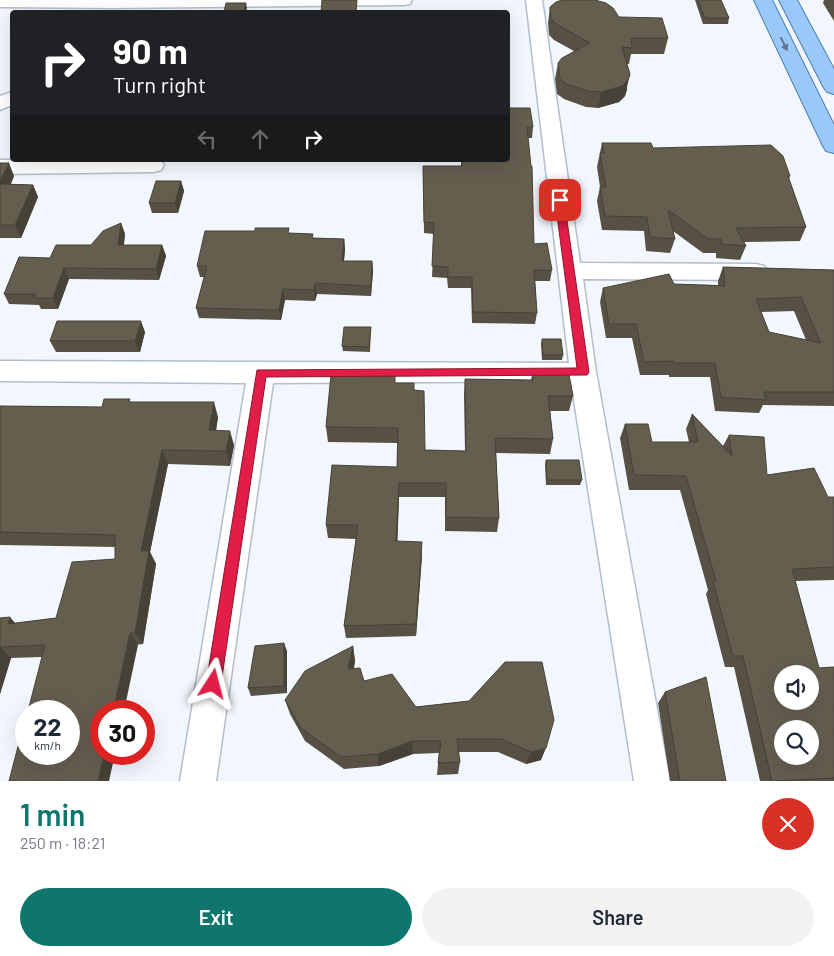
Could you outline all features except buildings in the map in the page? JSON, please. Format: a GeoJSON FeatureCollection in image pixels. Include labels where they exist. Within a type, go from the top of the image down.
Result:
{"type":"FeatureCollection","features":[{"type":"Feature","properties":{"kind":"main road"},"geometry":{"type":"LineString","coordinates":[[763,0],[834,146]]}},
{"type":"Feature","properties":{"kind":"main road"},"geometry":{"type":"LineString","coordinates":[[788,0],[834,88]]}},
{"type":"Feature","properties":{"kind":"street"},"geometry":{"type":"LineString","coordinates":[[0,2],[111,5],[404,0]]}},
{"type":"Feature","properties":{"kind":"street"},"geometry":{"type":"LineString","coordinates":[[534,0],[583,372],[652,781]]}},
{"type":"Feature","properties":{"kind":"street"},"geometry":{"type":"LineString","coordinates":[[0,167],[154,165]]}},
{"type":"Feature","properties":{"kind":"street"},"geometry":{"type":"LineString","coordinates":[[569,271],[775,272]]}},
{"type":"Feature","properties":{"kind":"street"},"geometry":{"type":"LineString","coordinates":[[0,371],[261,373],[583,372]]}},
{"type":"Feature","properties":{"kind":"street"},"geometry":{"type":"LineString","coordinates":[[198,781],[261,373]]}},
{"type":"Feature","properties":{"kind":"route"},"geometry":{"type":"LineString","coordinates":[[213,684],[261,373],[583,372],[560,200]]}}]}
